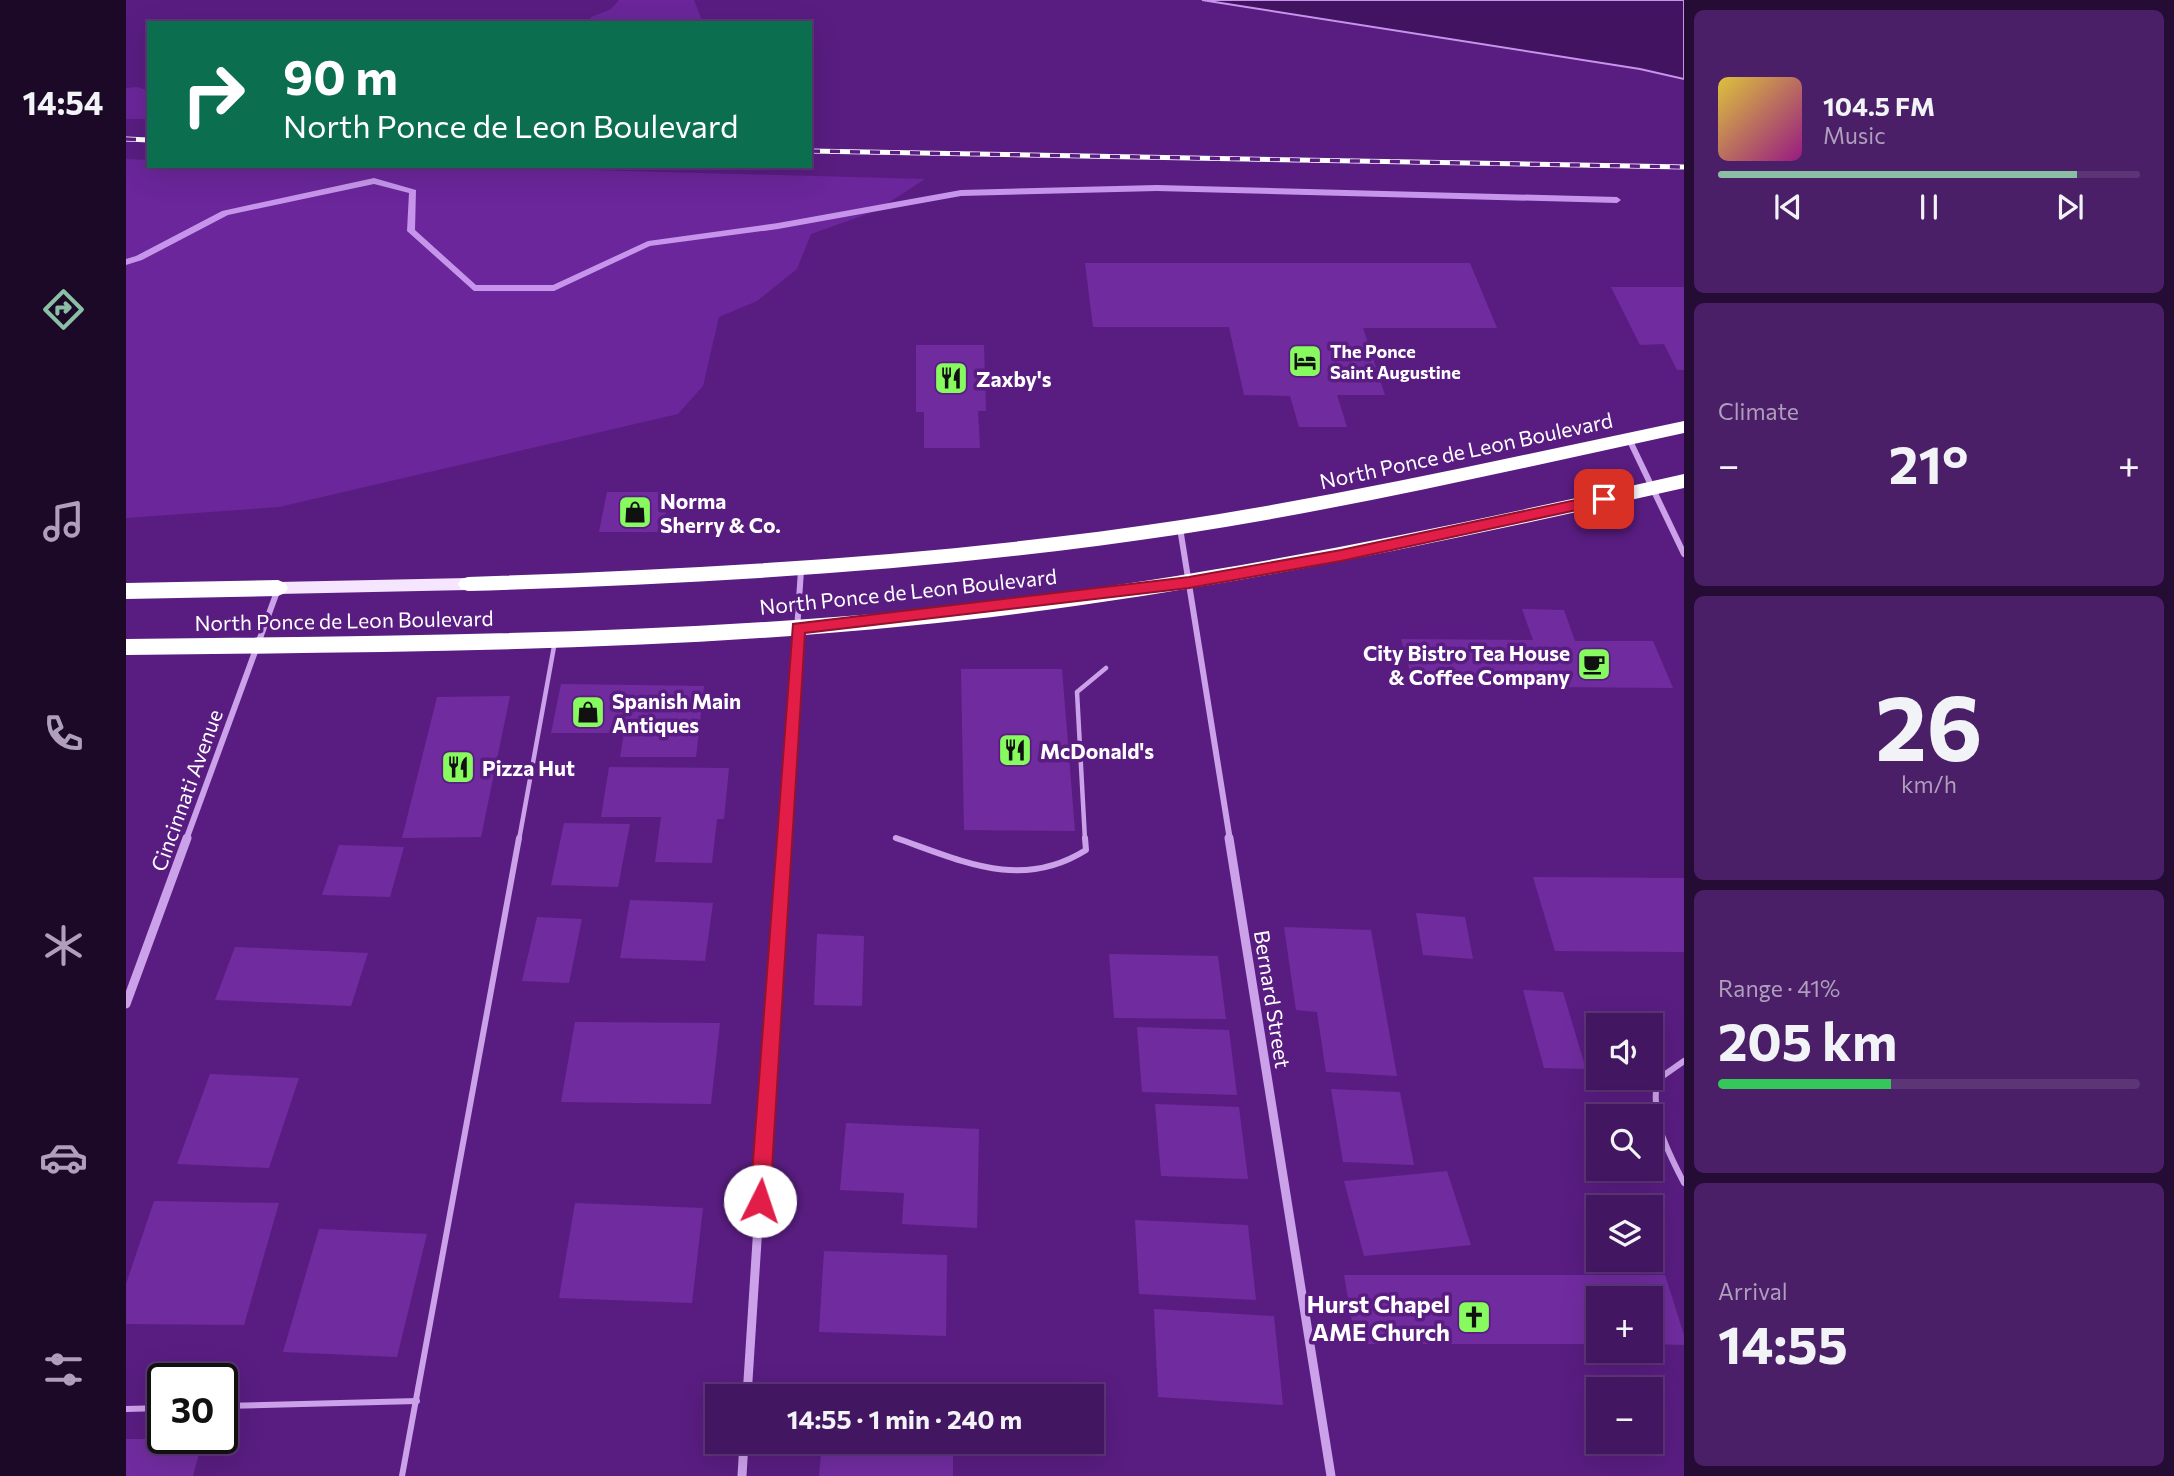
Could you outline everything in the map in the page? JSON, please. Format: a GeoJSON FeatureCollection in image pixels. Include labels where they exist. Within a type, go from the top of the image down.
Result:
{"type":"FeatureCollection","features":[{"type":"Feature","properties":{"kind":"highway","name":"North Ponce de Leon Boulevard"},"geometry":{"type":"LineString","coordinates":[[468,584],[802,570],[941,558],[1180,527],[1389,490],[1684,427]]}},
{"type":"Feature","properties":{"kind":"highway","name":"North Ponce de Leon Boulevard"},"geometry":{"type":"LineString","coordinates":[[126,647],[556,638],[798,628],[949,612],[1189,583],[1354,553],[1684,481]]}},
{"type":"Feature","properties":{"kind":"highway","name":"North Ponce de Leon Boulevard"},"geometry":{"type":"LineString","coordinates":[[126,591],[278,588]]}},
{"type":"Feature","properties":{"kind":"main road","name":"North Ponce de Leon Boulevard"},"geometry":{"type":"LineString","coordinates":[[278,588],[468,584]]}},
{"type":"Feature","properties":{"kind":"street"},"geometry":{"type":"LineString","coordinates":[[1629,439],[1684,554]]}},
{"type":"Feature","properties":{"kind":"street","name":"Bernard Street"},"geometry":{"type":"LineString","coordinates":[[1180,527],[1331,1476]]}},
{"type":"Feature","properties":{"kind":"street"},"geometry":{"type":"LineString","coordinates":[[748,1384],[802,570]]}},
{"type":"Feature","properties":{"kind":"street","name":"Cincinnati Avenue"},"geometry":{"type":"LineString","coordinates":[[126,1004],[278,588]]}},
{"type":"Feature","properties":{"kind":"street"},"geometry":{"type":"LineString","coordinates":[[742,1476],[743,1454]]}},
{"type":"Feature","properties":{"kind":"lane"},"geometry":{"type":"LineString","coordinates":[[402,1476],[556,638]]}},
{"type":"Feature","properties":{"kind":"lane"},"geometry":{"type":"LineString","coordinates":[[895,838],[980,867],[1031,871],[1061,865],[1086,850],[1077,692],[1106,667]]}},
{"type":"Feature","properties":{"kind":"lane"},"geometry":{"type":"LineString","coordinates":[[1684,1061],[1657,1080],[1652,1102],[1656,1126],[1684,1181]]}},
{"type":"Feature","properties":{"kind":"lane"},"geometry":{"type":"LineString","coordinates":[[238,1406],[417,1401]]}},
{"type":"Feature","properties":{"kind":"lane"},"geometry":{"type":"LineString","coordinates":[[126,1409],[147,1408]]}},
{"type":"Feature","properties":{"kind":"shaded area"},"geometry":{"type":"Polygon","coordinates":[[[619,0],[694,0],[702,21],[589,21],[591,17],[611,9],[619,0]]]}},
{"type":"Feature","properties":{"kind":"shaded area"},"geometry":{"type":"Polygon","coordinates":[[[1202,0],[1684,0],[1684,79],[1640,69],[1202,0]]]}},
{"type":"Feature","properties":{"kind":"shaded area"},"geometry":{"type":"Polygon","coordinates":[[[138,87],[147,90],[147,119],[126,119],[126,88],[138,87]]]}},
{"type":"Feature","properties":{"kind":"shaded area"},"geometry":{"type":"Polygon","coordinates":[[[126,159],[147,160],[147,168],[520,168],[925,179],[876,211],[811,234],[797,269],[757,301],[719,317],[703,386],[678,414],[279,507],[126,518],[126,159]]]}},
{"type":"Feature","properties":{"kind":"building","name":"The Ponce Saint Augustine"},"geometry":{"type":"Polygon","coordinates":[[[1085,263],[1470,263],[1497,328],[1363,328],[1385,395],[1337,395],[1347,427],[1299,427],[1290,396],[1244,395],[1229,327],[1093,327],[1085,263]]]}},
{"type":"Feature","properties":{"kind":"building"},"geometry":{"type":"Polygon","coordinates":[[[1611,287],[1684,287],[1684,370],[1677,370],[1664,344],[1640,345],[1611,287]]]}},
{"type":"Feature","properties":{"kind":"building","name":"Zaxby's"},"geometry":{"type":"Polygon","coordinates":[[[916,345],[984,345],[986,411],[978,411],[980,448],[924,448],[924,412],[916,412],[916,345]]]}},
{"type":"Feature","properties":{"kind":"building","name":"Norma Sherry & Co."},"geometry":{"type":"Polygon","coordinates":[[[607,492],[669,492],[663,532],[599,532],[607,492]]]}},
{"type":"Feature","properties":{"kind":"building"},"geometry":{"type":"Polygon","coordinates":[[[1522,609],[1564,610],[1575,641],[1653,641],[1673,688],[1414,686],[1401,639],[1533,640],[1522,609]]]}},
{"type":"Feature","properties":{"kind":"building","name":"McDonald's"},"geometry":{"type":"Polygon","coordinates":[[[961,669],[1062,669],[1075,831],[964,830],[961,669]]]}},
{"type":"Feature","properties":{"kind":"building"},"geometry":{"type":"Polygon","coordinates":[[[561,684],[704,686],[696,757],[620,757],[624,733],[551,733],[561,684]]]}},
{"type":"Feature","properties":{"kind":"building","name":"Pizza Hut"},"geometry":{"type":"Polygon","coordinates":[[[510,696],[481,837],[402,838],[437,697],[510,696]]]}},
{"type":"Feature","properties":{"kind":"building"},"geometry":{"type":"Polygon","coordinates":[[[609,767],[729,768],[724,819],[717,819],[712,863],[655,862],[661,817],[601,817],[609,767]]]}},
{"type":"Feature","properties":{"kind":"building"},"geometry":{"type":"Polygon","coordinates":[[[564,823],[630,824],[618,887],[551,885],[564,823]]]}},
{"type":"Feature","properties":{"kind":"building"},"geometry":{"type":"Polygon","coordinates":[[[339,845],[404,847],[390,897],[322,895],[339,845]]]}},
{"type":"Feature","properties":{"kind":"building"},"geometry":{"type":"Polygon","coordinates":[[[1533,877],[1684,878],[1684,952],[1555,951],[1533,877]]]}},
{"type":"Feature","properties":{"kind":"building"},"geometry":{"type":"Polygon","coordinates":[[[630,900],[713,903],[705,961],[620,958],[630,900]]]}},
{"type":"Feature","properties":{"kind":"building"},"geometry":{"type":"Polygon","coordinates":[[[1416,913],[1465,917],[1473,959],[1423,955],[1416,913]]]}},
{"type":"Feature","properties":{"kind":"building"},"geometry":{"type":"Polygon","coordinates":[[[537,917],[582,919],[569,983],[522,981],[537,917]]]}},
{"type":"Feature","properties":{"kind":"building"},"geometry":{"type":"Polygon","coordinates":[[[1284,927],[1371,930],[1397,1076],[1326,1072],[1317,1012],[1296,1010],[1284,927]]]}},
{"type":"Feature","properties":{"kind":"building"},"geometry":{"type":"Polygon","coordinates":[[[817,934],[864,936],[862,1006],[814,1005],[817,934]]]}},
{"type":"Feature","properties":{"kind":"building"},"geometry":{"type":"Polygon","coordinates":[[[235,947],[368,953],[351,1006],[215,1000],[235,947]]]}},
{"type":"Feature","properties":{"kind":"building"},"geometry":{"type":"Polygon","coordinates":[[[1109,954],[1218,956],[1226,1019],[1114,1018],[1109,954]]]}},
{"type":"Feature","properties":{"kind":"building"},"geometry":{"type":"Polygon","coordinates":[[[1523,990],[1563,992],[1586,1069],[1544,1068],[1523,990]]]}},
{"type":"Feature","properties":{"kind":"building"},"geometry":{"type":"Polygon","coordinates":[[[575,1022],[720,1023],[711,1104],[561,1102],[575,1022]]]}},
{"type":"Feature","properties":{"kind":"building"},"geometry":{"type":"Polygon","coordinates":[[[1137,1027],[1229,1030],[1237,1095],[1142,1092],[1137,1027]]]}},
{"type":"Feature","properties":{"kind":"building"},"geometry":{"type":"Polygon","coordinates":[[[210,1074],[299,1078],[269,1168],[177,1164],[210,1074]]]}},
{"type":"Feature","properties":{"kind":"building"},"geometry":{"type":"Polygon","coordinates":[[[1331,1089],[1400,1092],[1414,1165],[1343,1162],[1331,1089]]]}},
{"type":"Feature","properties":{"kind":"building"},"geometry":{"type":"Polygon","coordinates":[[[1155,1104],[1239,1107],[1248,1179],[1161,1176],[1155,1104]]]}},
{"type":"Feature","properties":{"kind":"building"},"geometry":{"type":"Polygon","coordinates":[[[846,1123],[979,1129],[977,1228],[902,1224],[904,1193],[840,1190],[846,1123]]]}},
{"type":"Feature","properties":{"kind":"building"},"geometry":{"type":"Polygon","coordinates":[[[1447,1171],[1471,1245],[1364,1256],[1344,1181],[1447,1171]]]}},
{"type":"Feature","properties":{"kind":"building"},"geometry":{"type":"Polygon","coordinates":[[[154,1201],[279,1203],[244,1325],[126,1324],[126,1284],[154,1201]]]}},
{"type":"Feature","properties":{"kind":"building"},"geometry":{"type":"Polygon","coordinates":[[[575,1203],[703,1208],[692,1303],[559,1298],[575,1203]]]}},
{"type":"Feature","properties":{"kind":"building"},"geometry":{"type":"Polygon","coordinates":[[[1135,1220],[1248,1225],[1256,1300],[1139,1294],[1135,1220]]]}},
{"type":"Feature","properties":{"kind":"building"},"geometry":{"type":"Polygon","coordinates":[[[319,1229],[427,1234],[397,1357],[283,1352],[319,1229]]]}},
{"type":"Feature","properties":{"kind":"building"},"geometry":{"type":"Polygon","coordinates":[[[824,1251],[947,1255],[946,1336],[819,1332],[824,1251]]]}},
{"type":"Feature","properties":{"kind":"building","name":"Hurst Chapel AME Church"},"geometry":{"type":"Polygon","coordinates":[[[1344,1275],[1665,1275],[1684,1335],[1684,1345],[1663,1344],[1663,1286],[1586,1286],[1586,1344],[1356,1344],[1344,1275]]]}},
{"type":"Feature","properties":{"kind":"building"},"geometry":{"type":"Polygon","coordinates":[[[1154,1309],[1274,1316],[1283,1405],[1158,1397],[1154,1309]]]}},
{"type":"Feature","properties":{"kind":"building"},"geometry":{"type":"Polygon","coordinates":[[[126,1439],[147,1439],[147,1454],[199,1454],[193,1476],[126,1476],[126,1439]]]}},
{"type":"Feature","properties":{"kind":"building"},"geometry":{"type":"Polygon","coordinates":[[[821,1454],[953,1454],[953,1476],[819,1476],[821,1454]]]}},
{"type":"Feature","properties":{"kind":"waterway"},"geometry":{"type":"LineString","coordinates":[[126,262],[139,258],[225,213],[374,181],[413,192],[411,231],[474,288],[554,288],[648,244],[778,226],[961,193],[1157,188],[1617,200]]}},
{"type":"Feature","properties":{"kind":"railway"},"geometry":{"type":"LineString","coordinates":[[126,139],[147,140]]}},
{"type":"Feature","properties":{"kind":"railway"},"geometry":{"type":"LineString","coordinates":[[812,151],[1684,167]]}},
{"type":"Feature","properties":{"kind":"place","name":"The Ponce Saint Augustine"},"geometry":{"type":"Point","coordinates":[1305,361]}},
{"type":"Feature","properties":{"kind":"place","name":"Zaxby's"},"geometry":{"type":"Point","coordinates":[951,378]}},
{"type":"Feature","properties":{"kind":"place","name":"Norma Sherry & Co."},"geometry":{"type":"Point","coordinates":[635,512]}},
{"type":"Feature","properties":{"kind":"place","name":"City Bistro Tea House & Coffee Company"},"geometry":{"type":"Point","coordinates":[1594,664]}},
{"type":"Feature","properties":{"kind":"place","name":"Spanish Main Antiques"},"geometry":{"type":"Point","coordinates":[588,712]}},
{"type":"Feature","properties":{"kind":"place","name":"McDonald's"},"geometry":{"type":"Point","coordinates":[1015,750]}},
{"type":"Feature","properties":{"kind":"place","name":"Pizza Hut"},"geometry":{"type":"Point","coordinates":[458,767]}},
{"type":"Feature","properties":{"kind":"place","name":"Hurst Chapel AME Church"},"geometry":{"type":"Point","coordinates":[1474,1317]}},
{"type":"Feature","properties":{"kind":"route"},"geometry":{"type":"LineString","coordinates":[[760,1201],[798,628],[1189,583],[1341,556],[1604,499]]}}]}
